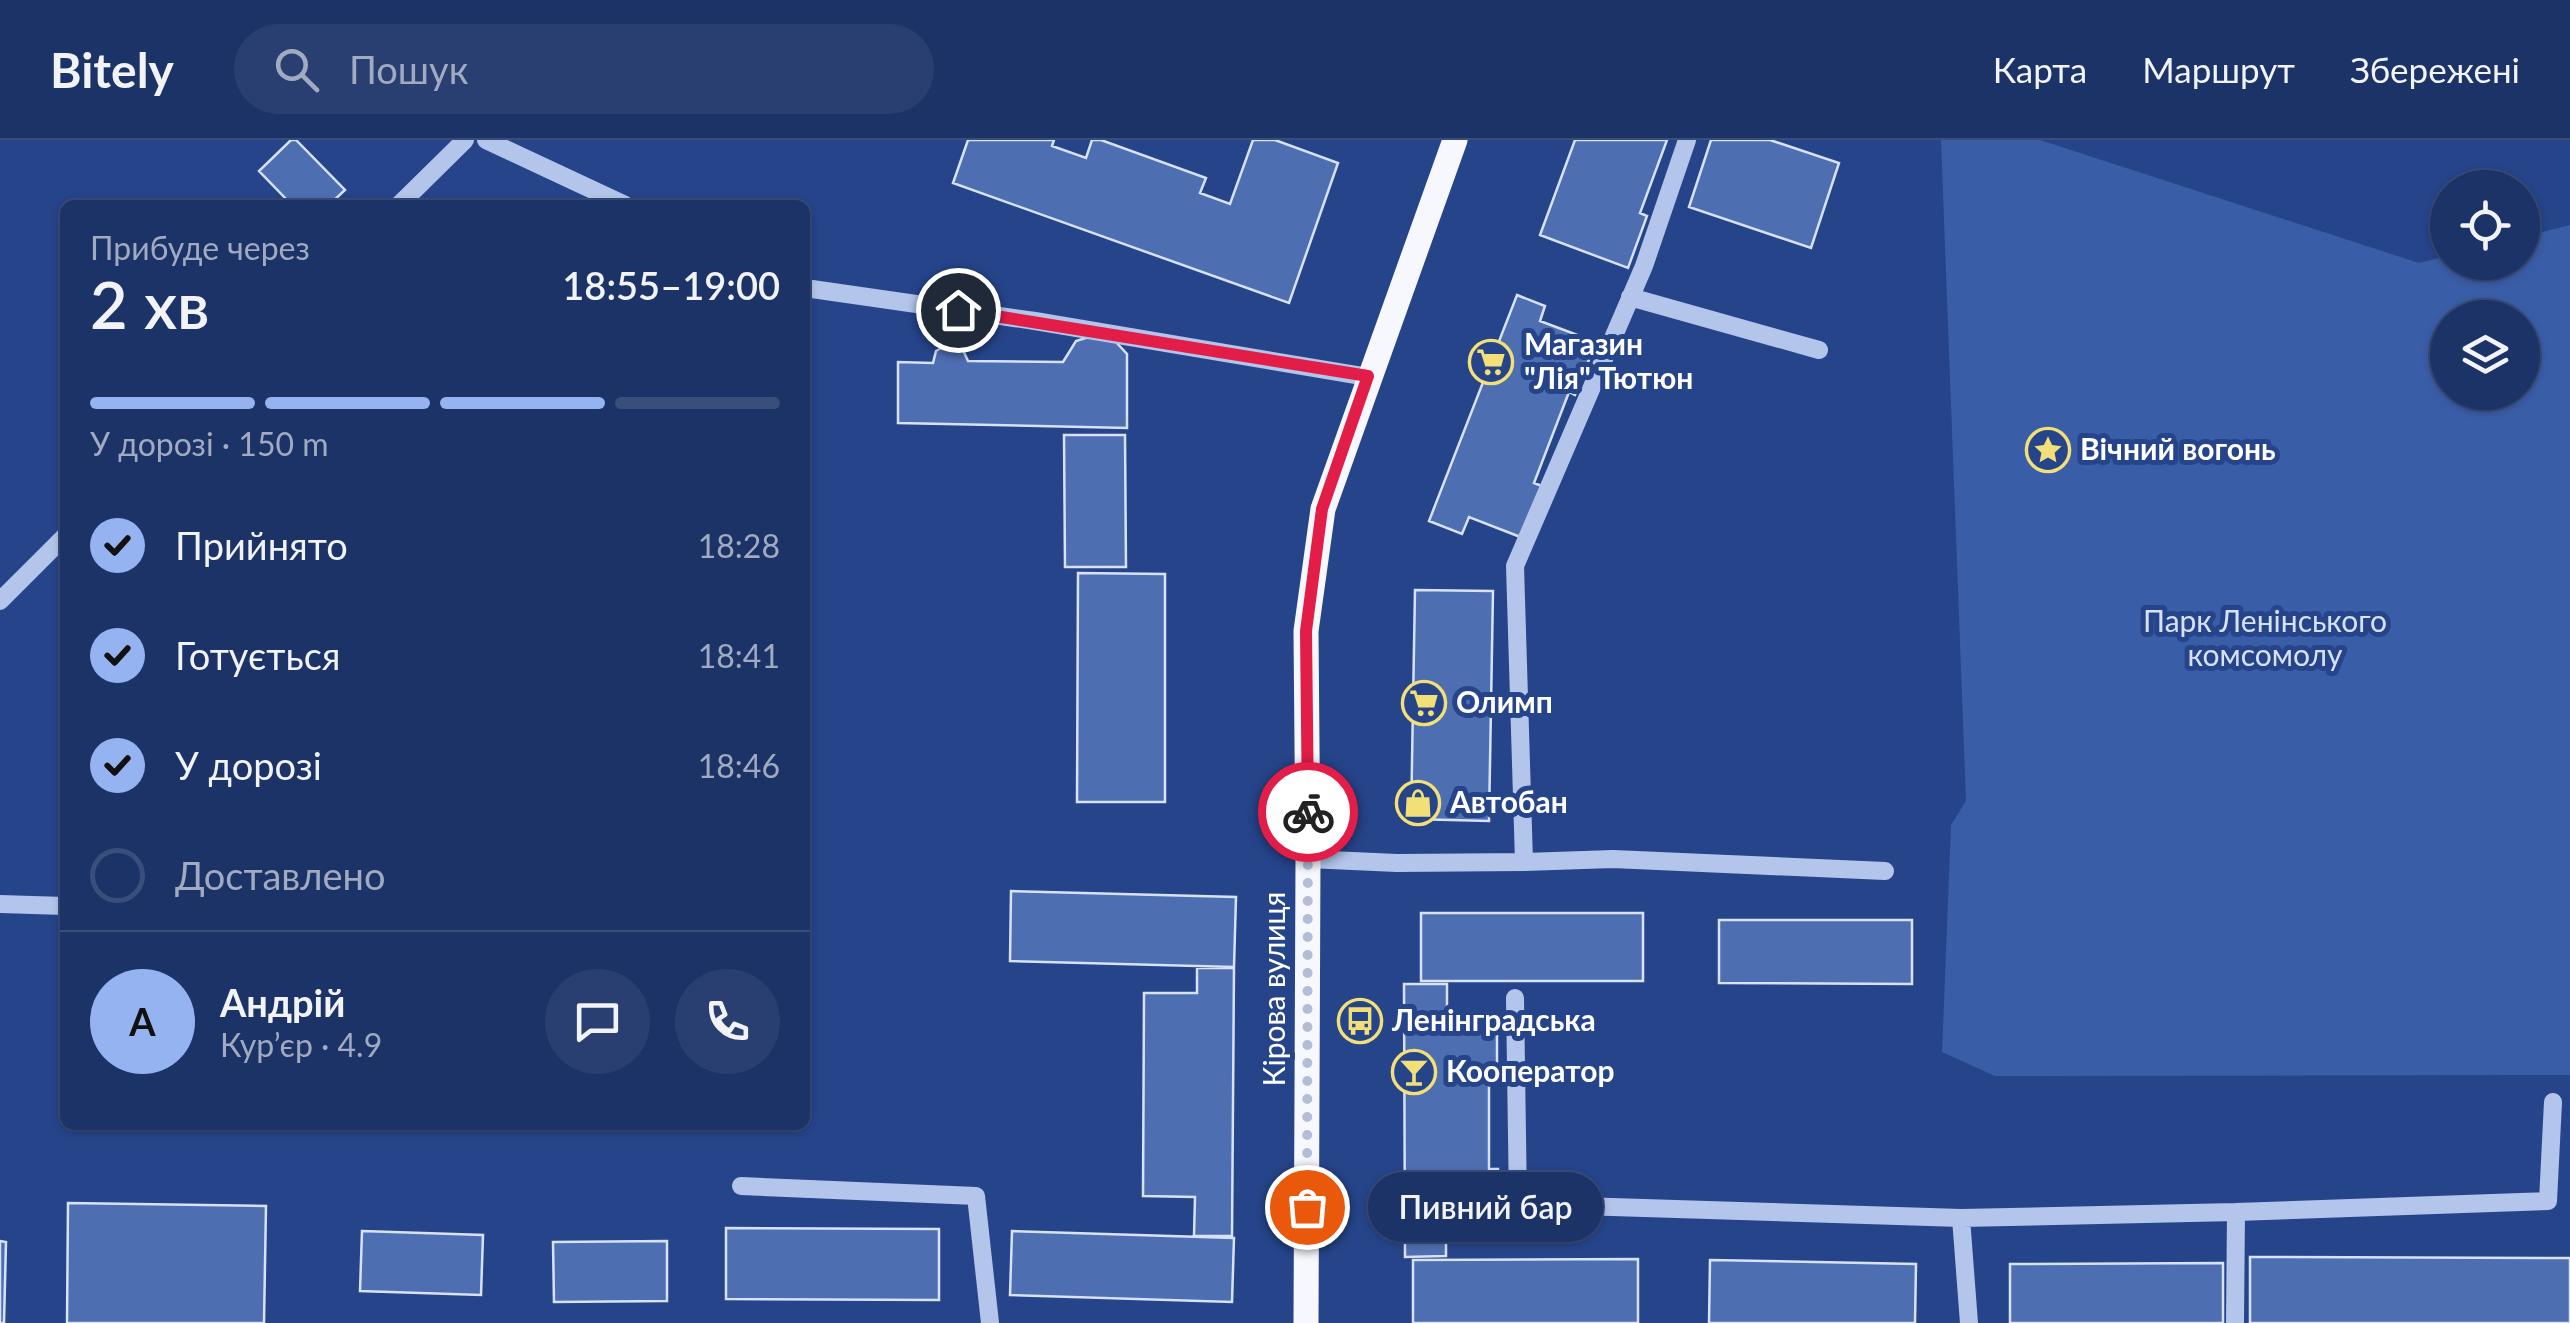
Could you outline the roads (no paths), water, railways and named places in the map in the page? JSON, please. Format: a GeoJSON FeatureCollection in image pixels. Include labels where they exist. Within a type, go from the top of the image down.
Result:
{"type":"FeatureCollection","features":[{"type":"Feature","properties":{"kind":"main road","name":"Кірова вулиця"},"geometry":{"type":"LineString","coordinates":[[1306,1323],[1306,631],[1322,509],[1455,140]]}},
{"type":"Feature","properties":{"kind":"street"},"geometry":{"type":"LineString","coordinates":[[405,200],[465,140]]}},
{"type":"Feature","properties":{"kind":"street"},"geometry":{"type":"LineString","coordinates":[[486,140],[614,200]]}},
{"type":"Feature","properties":{"kind":"street"},"geometry":{"type":"LineString","coordinates":[[1524,862],[1515,566],[1630,298],[1687,140]]}},
{"type":"Feature","properties":{"kind":"street"},"geometry":{"type":"LineString","coordinates":[[810,289],[1368,376]]}},
{"type":"Feature","properties":{"kind":"street"},"geometry":{"type":"LineString","coordinates":[[1630,298],[1819,350]]}},
{"type":"Feature","properties":{"kind":"street"},"geometry":{"type":"LineString","coordinates":[[0,600],[60,541]]}},
{"type":"Feature","properties":{"kind":"street"},"geometry":{"type":"LineString","coordinates":[[1308,859],[1397,863],[1613,859],[1884,870]]}},
{"type":"Feature","properties":{"kind":"street"},"geometry":{"type":"LineString","coordinates":[[0,904],[60,906]]}},
{"type":"Feature","properties":{"kind":"street"},"geometry":{"type":"LineString","coordinates":[[1515,998],[1518,1204],[1961,1218],[2548,1201],[2553,1102]]}},
{"type":"Feature","properties":{"kind":"street"},"geometry":{"type":"LineString","coordinates":[[741,1186],[976,1196],[990,1323]]}},
{"type":"Feature","properties":{"kind":"street"},"geometry":{"type":"LineString","coordinates":[[2235,1323],[2236,1212]]}},
{"type":"Feature","properties":{"kind":"street"},"geometry":{"type":"LineString","coordinates":[[1961,1218],[1968,1323]]}},
{"type":"Feature","properties":{"kind":"place","name":"Магазин \"Лія\" Тютюн"},"geometry":{"type":"Point","coordinates":[1491,362]}},
{"type":"Feature","properties":{"kind":"place","name":"Вічний вогонь"},"geometry":{"type":"Point","coordinates":[2048,450]}},
{"type":"Feature","properties":{"kind":"place","name":"Олимп"},"geometry":{"type":"Point","coordinates":[1424,703]}},
{"type":"Feature","properties":{"kind":"place","name":"Автобан"},"geometry":{"type":"Point","coordinates":[1418,803]}},
{"type":"Feature","properties":{"kind":"place","name":"Ленінградська"},"geometry":{"type":"Point","coordinates":[1360,1021]}},
{"type":"Feature","properties":{"kind":"place","name":"Кооператор"},"geometry":{"type":"Point","coordinates":[1414,1072]}},
{"type":"Feature","properties":{"kind":"place","name":"Пивний бар"},"geometry":{"type":"Point","coordinates":[1307,1207]}},
{"type":"Feature","properties":{"kind":"park label","name":"Парк Ленінського комсомолу"},"geometry":{"type":"Point","coordinates":[2265,639]}}]}
